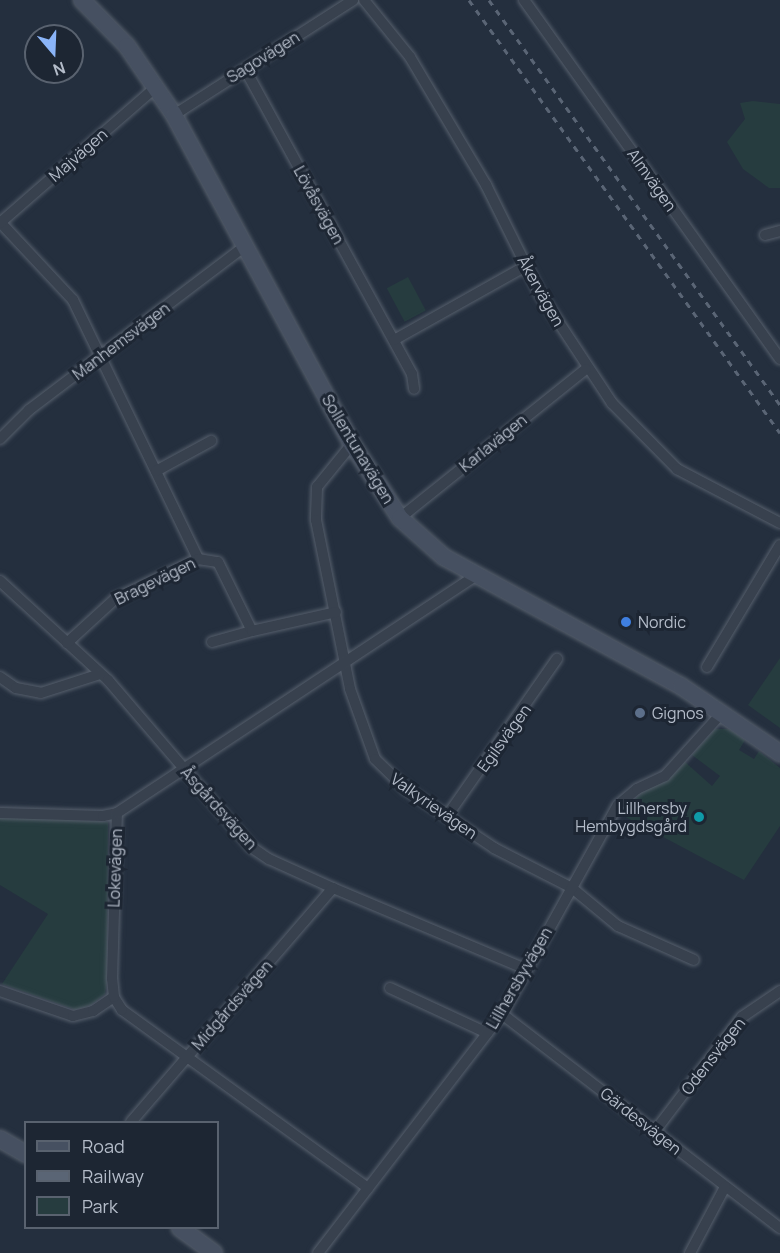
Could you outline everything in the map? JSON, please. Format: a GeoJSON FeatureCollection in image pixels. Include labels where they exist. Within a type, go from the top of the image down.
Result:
{"type":"FeatureCollection","features":[{"type":"Feature","properties":{"kind":"street","name":"Sollentunavägen"},"geometry":{"type":"LineString","coordinates":[[82,0],[127,46],[174,115],[352,444],[400,518],[438,552],[475,576],[681,686],[780,753]]}},
{"type":"Feature","properties":{"kind":"street","name":"Sagovägen"},"geometry":{"type":"LineString","coordinates":[[174,115],[353,0]]}},
{"type":"Feature","properties":{"kind":"street","name":"Åkervägen"},"geometry":{"type":"LineString","coordinates":[[364,0],[416,66],[486,185],[526,266],[586,369],[648,443],[677,469],[780,523]]}},
{"type":"Feature","properties":{"kind":"street","name":"Almvägen"},"geometry":{"type":"LineString","coordinates":[[524,0],[780,359]]}},
{"type":"Feature","properties":{"kind":"street","name":"Lövåsvägen"},"geometry":{"type":"LineString","coordinates":[[244,69],[394,340],[412,374],[414,389]]}},
{"type":"Feature","properties":{"kind":"street","name":"Majvägen"},"geometry":{"type":"LineString","coordinates":[[0,223],[156,87]]}},
{"type":"Feature","properties":{"kind":"street"},"geometry":{"type":"LineString","coordinates":[[0,223],[73,300],[198,559]]}},
{"type":"Feature","properties":{"kind":"street"},"geometry":{"type":"LineString","coordinates":[[765,235],[780,231]]}},
{"type":"Feature","properties":{"kind":"street","name":"Manhemsvägen"},"geometry":{"type":"LineString","coordinates":[[0,439],[101,356],[244,247]]}},
{"type":"Feature","properties":{"kind":"street"},"geometry":{"type":"LineString","coordinates":[[394,340],[526,266]]}},
{"type":"Feature","properties":{"kind":"street","name":"Karlavägen"},"geometry":{"type":"LineString","coordinates":[[400,518],[586,369]]}},
{"type":"Feature","properties":{"kind":"street"},"geometry":{"type":"LineString","coordinates":[[156,471],[211,441]]}},
{"type":"Feature","properties":{"kind":"street","name":"Valkyrievägen"},"geometry":{"type":"LineString","coordinates":[[352,444],[317,487],[316,520],[336,612],[344,663],[375,759],[406,789],[494,848],[572,888],[618,926],[694,960]]}},
{"type":"Feature","properties":{"kind":"street"},"geometry":{"type":"LineString","coordinates":[[707,667],[780,545]]}},
{"type":"Feature","properties":{"kind":"street","name":"Bragevägen"},"geometry":{"type":"LineString","coordinates":[[67,643],[115,599],[198,559],[218,562],[252,631]]}},
{"type":"Feature","properties":{"kind":"street","name":"Lokevägen"},"geometry":{"type":"LineString","coordinates":[[114,997],[117,813],[475,576]]}},
{"type":"Feature","properties":{"kind":"street","name":"Åsgårdsvägen"},"geometry":{"type":"LineString","coordinates":[[0,581],[100,674],[251,847],[269,859],[333,888],[526,969]]}},
{"type":"Feature","properties":{"kind":"street"},"geometry":{"type":"LineString","coordinates":[[213,642],[336,612]]}},
{"type":"Feature","properties":{"kind":"street","name":"Egilsvägen"},"geometry":{"type":"LineString","coordinates":[[447,816],[557,659]]}},
{"type":"Feature","properties":{"kind":"street"},"geometry":{"type":"LineString","coordinates":[[0,677],[16,688],[41,693],[100,674]]}},
{"type":"Feature","properties":{"kind":"street","name":"Lillhersbyvägen"},"geometry":{"type":"LineString","coordinates":[[318,1253],[502,1014],[618,805],[637,789],[665,776],[722,713]]}},
{"type":"Feature","properties":{"kind":"street"},"geometry":{"type":"LineString","coordinates":[[0,813],[103,816],[117,813]]}},
{"type":"Feature","properties":{"kind":"street","name":"Midgårdsvägen"},"geometry":{"type":"LineString","coordinates":[[132,1121],[333,888]]}},
{"type":"Feature","properties":{"kind":"street"},"geometry":{"type":"LineString","coordinates":[[390,988],[488,1033]]}},
{"type":"Feature","properties":{"kind":"street"},"geometry":{"type":"LineString","coordinates":[[0,991],[73,1016],[93,1011],[114,997],[122,1011],[368,1188]]}},
{"type":"Feature","properties":{"kind":"street","name":"Odensvägen"},"geometry":{"type":"LineString","coordinates":[[655,1131],[742,1017],[780,991]]}},
{"type":"Feature","properties":{"kind":"street","name":"Gärdesvägen"},"geometry":{"type":"LineString","coordinates":[[502,1014],[780,1228]]}},
{"type":"Feature","properties":{"kind":"street"},"geometry":{"type":"LineString","coordinates":[[0,1139],[24,1153]]}},
{"type":"Feature","properties":{"kind":"street"},"geometry":{"type":"LineString","coordinates":[[690,1253],[725,1187]]}},
{"type":"Feature","properties":{"kind":"street"},"geometry":{"type":"LineString","coordinates":[[183,1229],[214,1253]]}},
{"type":"Feature","properties":{"kind":"green space"},"geometry":{"type":"Polygon","coordinates":[[[753,101],[780,104],[780,188],[769,188],[743,169],[727,142],[745,119],[740,103],[753,101]]]}},
{"type":"Feature","properties":{"kind":"green space"},"geometry":{"type":"Polygon","coordinates":[[[408,277],[426,311],[405,322],[387,288],[408,277]]]}},
{"type":"Feature","properties":{"kind":"green space"},"geometry":{"type":"Polygon","coordinates":[[[780,658],[780,728],[748,705],[780,658]]]}},
{"type":"Feature","properties":{"kind":"green space"},"geometry":{"type":"Polygon","coordinates":[[[715,729],[729,729],[745,740],[739,750],[754,759],[759,751],[780,768],[780,826],[744,880],[620,814],[644,790],[669,779],[685,762],[712,786],[720,776],[692,755],[715,729]]]}},
{"type":"Feature","properties":{"kind":"green space"},"geometry":{"type":"Polygon","coordinates":[[[8,816],[108,822],[107,982],[105,994],[91,1005],[76,1010],[2,984],[48,914],[0,885],[0,818],[8,816]]]}},
{"type":"Feature","properties":{"kind":"railway"},"geometry":{"type":"LineString","coordinates":[[469,0],[780,433]]}},
{"type":"Feature","properties":{"kind":"railway"},"geometry":{"type":"LineString","coordinates":[[489,0],[780,405]]}},
{"type":"Feature","properties":{"kind":"place","name":"Nordic"},"geometry":{"type":"Point","coordinates":[626,622]}},
{"type":"Feature","properties":{"kind":"place","name":"Gignos"},"geometry":{"type":"Point","coordinates":[640,713]}},
{"type":"Feature","properties":{"kind":"place","name":"Lillhersby Hembygdsgård"},"geometry":{"type":"Point","coordinates":[699,817]}}]}
